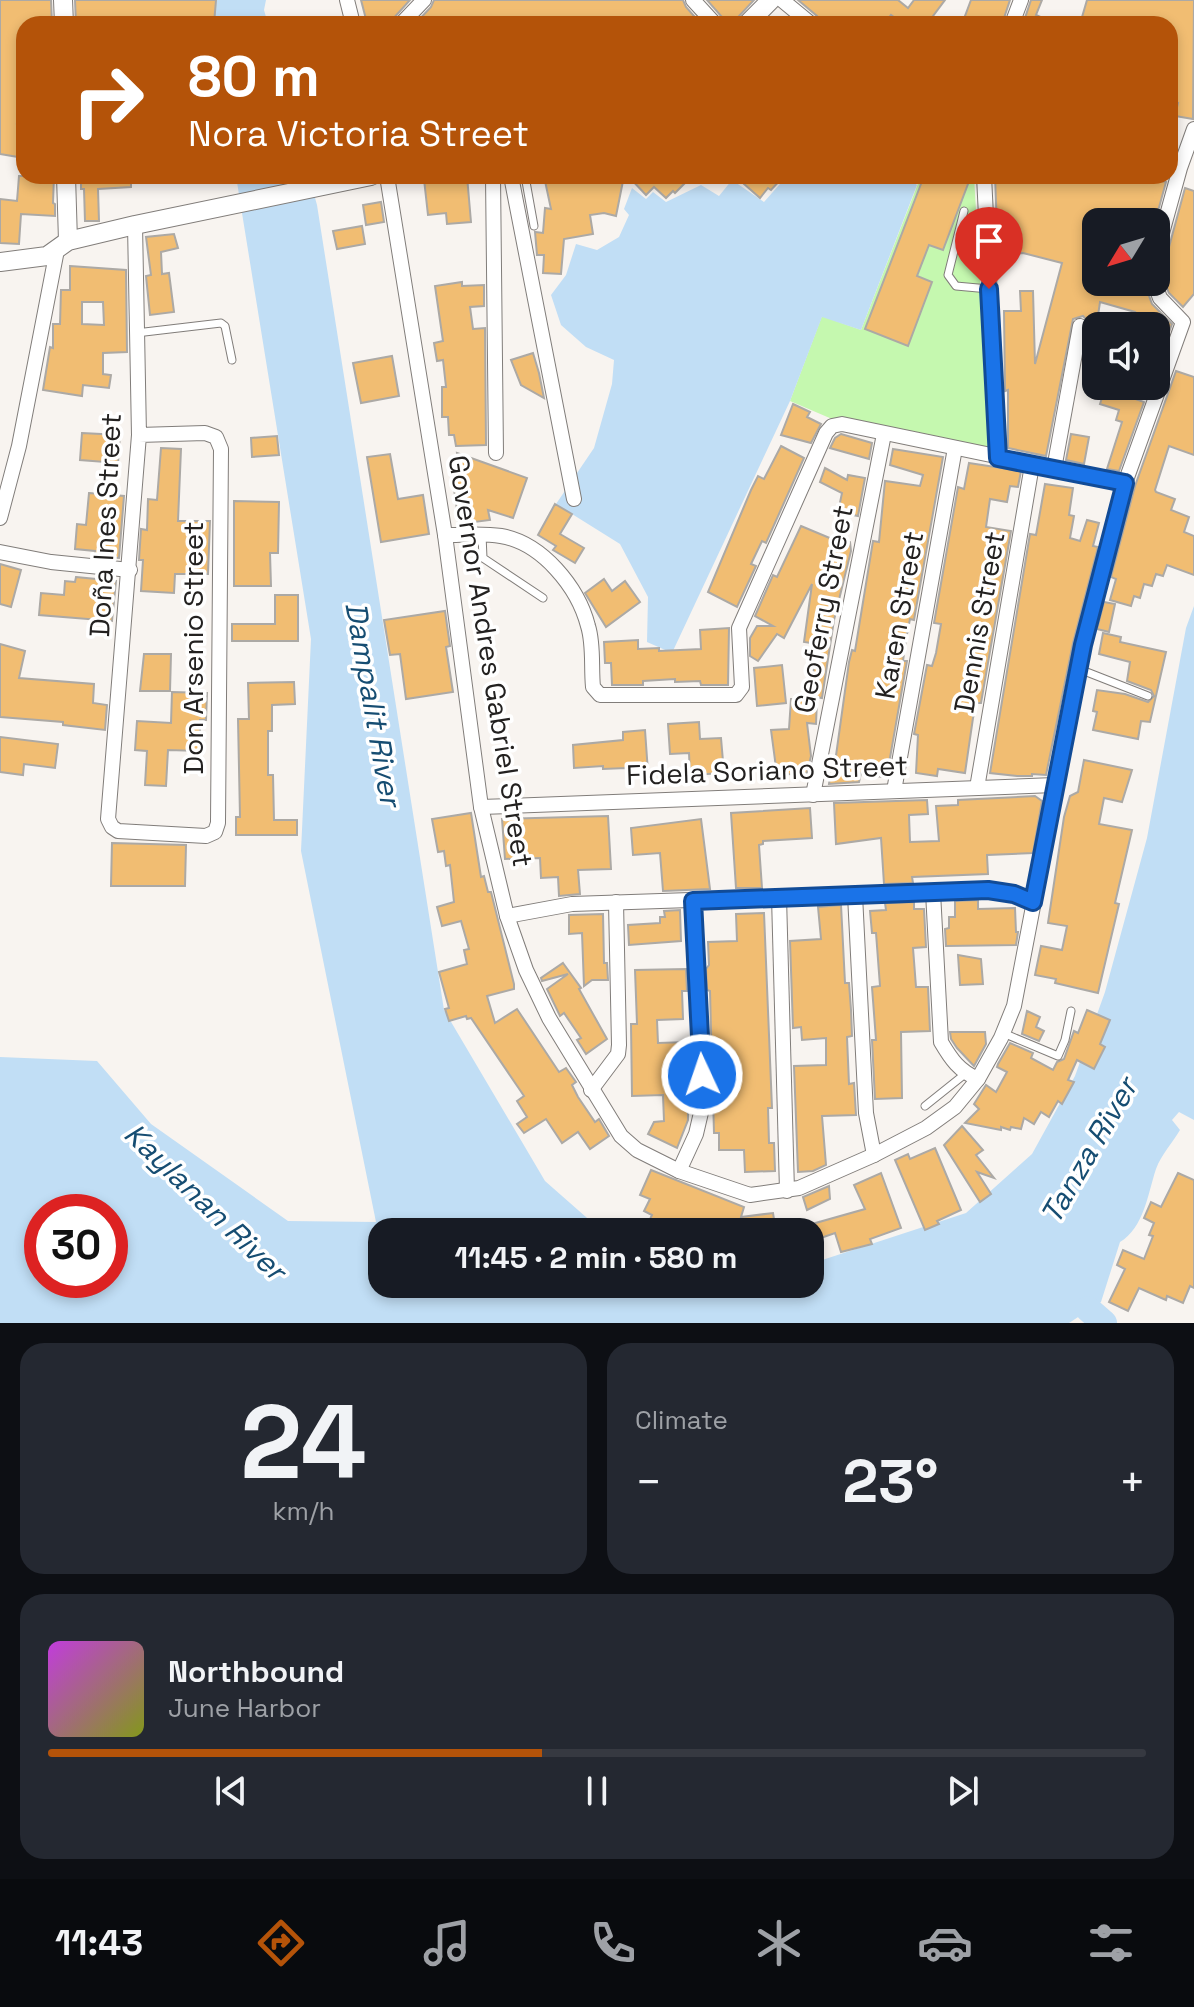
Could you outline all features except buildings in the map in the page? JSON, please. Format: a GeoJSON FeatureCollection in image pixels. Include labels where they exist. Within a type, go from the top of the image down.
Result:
{"type":"FeatureCollection","features":[{"type":"Feature","properties":{"kind":"main road"},"geometry":{"type":"LineString","coordinates":[[755,16],[771,0]]}},
{"type":"Feature","properties":{"kind":"main road"},"geometry":{"type":"LineString","coordinates":[[63,246],[66,184]]}},
{"type":"Feature","properties":{"kind":"main road"},"geometry":{"type":"LineString","coordinates":[[0,262],[47,256],[63,246],[135,225],[333,184]]}},
{"type":"Feature","properties":{"kind":"street"},"geometry":{"type":"LineString","coordinates":[[409,16],[424,0]]}},
{"type":"Feature","properties":{"kind":"street"},"geometry":{"type":"LineString","coordinates":[[693,0],[708,16]]}},
{"type":"Feature","properties":{"kind":"street"},"geometry":{"type":"LineString","coordinates":[[782,0],[801,16]]}},
{"type":"Feature","properties":{"kind":"street"},"geometry":{"type":"LineString","coordinates":[[1178,175],[1194,129]]}},
{"type":"Feature","properties":{"kind":"street","name":"Governor Andres Gabriel Street"},"geometry":{"type":"LineString","coordinates":[[388,184],[445,535],[481,807],[507,916],[526,970],[549,1018],[591,1090],[628,1144],[679,1171],[750,1195],[787,1191],[829,1176],[926,1128],[955,1107],[972,1076],[1003,1033],[1014,1006],[1078,669],[1125,483],[1187,323],[1159,296]]}},
{"type":"Feature","properties":{"kind":"street"},"geometry":{"type":"LineString","coordinates":[[493,184],[496,453]]}},
{"type":"Feature","properties":{"kind":"street"},"geometry":{"type":"LineString","coordinates":[[513,184],[574,499]]}},
{"type":"Feature","properties":{"kind":"street"},"geometry":{"type":"LineString","coordinates":[[984,184],[998,458]]}},
{"type":"Feature","properties":{"kind":"street"},"geometry":{"type":"LineString","coordinates":[[1169,208],[1176,184]]}},
{"type":"Feature","properties":{"kind":"street","name":"Doña Ines Street"},"geometry":{"type":"LineString","coordinates":[[112,827],[108,819],[139,435],[135,225]]}},
{"type":"Feature","properties":{"kind":"street"},"geometry":{"type":"LineString","coordinates":[[0,518],[63,246]]}},
{"type":"Feature","properties":{"kind":"street"},"geometry":{"type":"LineString","coordinates":[[1054,469],[1080,326]]}},
{"type":"Feature","properties":{"kind":"street"},"geometry":{"type":"LineString","coordinates":[[445,535],[503,536],[528,546],[550,564],[566,582],[588,626],[593,687],[600,695],[736,695],[742,687],[739,628],[828,429],[842,424],[1125,483]]}},
{"type":"Feature","properties":{"kind":"street","name":"Don Arsenio Street"},"geometry":{"type":"LineString","coordinates":[[112,827],[118,831],[206,836],[215,832],[218,823],[221,449],[216,437],[205,433],[139,435]]}},
{"type":"Feature","properties":{"kind":"street","name":"Geoferry Street"},"geometry":{"type":"LineString","coordinates":[[813,795],[884,434]]}},
{"type":"Feature","properties":{"kind":"street","name":"Karen Street"},"geometry":{"type":"LineString","coordinates":[[894,791],[955,448]]}},
{"type":"Feature","properties":{"kind":"street","name":"Dennis Street"},"geometry":{"type":"LineString","coordinates":[[977,788],[1032,465]]}},
{"type":"Feature","properties":{"kind":"street"},"geometry":{"type":"LineString","coordinates":[[0,552],[51,562],[130,570]]}},
{"type":"Feature","properties":{"kind":"street","name":"Fidela Soriano Street"},"geometry":{"type":"LineString","coordinates":[[481,807],[1055,785]]}},
{"type":"Feature","properties":{"kind":"street"},"geometry":{"type":"LineString","coordinates":[[507,916],[572,904],[988,890],[1014,894],[1033,902]]}},
{"type":"Feature","properties":{"kind":"street"},"geometry":{"type":"LineString","coordinates":[[933,892],[941,1042],[952,1060],[972,1076]]}},
{"type":"Feature","properties":{"kind":"street"},"geometry":{"type":"LineString","coordinates":[[855,895],[866,1113],[874,1155]]}},
{"type":"Feature","properties":{"kind":"street"},"geometry":{"type":"LineString","coordinates":[[779,897],[787,1191]]}},
{"type":"Feature","properties":{"kind":"street"},"geometry":{"type":"LineString","coordinates":[[679,1171],[696,1134],[703,1104],[693,901]]}},
{"type":"Feature","properties":{"kind":"street"},"geometry":{"type":"LineString","coordinates":[[591,1090],[618,1054],[620,989],[616,902]]}},
{"type":"Feature","properties":{"kind":"lane"},"geometry":{"type":"LineString","coordinates":[[526,184],[534,226]]}},
{"type":"Feature","properties":{"kind":"lane"},"geometry":{"type":"LineString","coordinates":[[964,211],[948,275],[956,286],[989,289]]}},
{"type":"Feature","properties":{"kind":"lane"},"geometry":{"type":"LineString","coordinates":[[136,333],[221,323],[225,326],[232,360]]}},
{"type":"Feature","properties":{"kind":"lane"},"geometry":{"type":"LineString","coordinates":[[482,535],[483,558],[543,598]]}},
{"type":"Feature","properties":{"kind":"lane"},"geometry":{"type":"LineString","coordinates":[[1078,669],[1148,696]]}},
{"type":"Feature","properties":{"kind":"lane"},"geometry":{"type":"LineString","coordinates":[[1003,1033],[1058,1056],[1071,1011]]}},
{"type":"Feature","properties":{"kind":"lane"},"geometry":{"type":"LineString","coordinates":[[925,1106],[972,1076]]}},
{"type":"Feature","properties":{"kind":"green space"},"geometry":{"type":"Polygon","coordinates":[[[918,184],[974,184],[990,451],[832,419],[790,401],[822,316],[861,330],[918,184]]]}},
{"type":"Feature","properties":{"kind":"water"},"geometry":{"type":"Polygon","coordinates":[[[208,0],[266,0],[266,16],[211,16],[208,0]]]}},
{"type":"Feature","properties":{"kind":"water","name":"Dampalit River"},"geometry":{"type":"Polygon","coordinates":[[[237,184],[311,184],[444,1010],[545,1181],[587,1218],[375,1218],[301,851],[311,639],[237,184]]]}},
{"type":"Feature","properties":{"kind":"water"},"geometry":{"type":"Polygon","coordinates":[[[729,184],[738,184],[764,202],[780,184],[917,185],[861,330],[822,317],[790,401],[672,653],[647,642],[648,597],[620,544],[556,504],[594,448],[612,384],[614,360],[586,347],[561,325],[551,295],[566,275],[576,244],[597,250],[619,237],[629,215],[624,209],[632,188],[646,199],[653,192],[666,202],[701,185],[719,196],[729,184]]]}},
{"type":"Feature","properties":{"kind":"water"},"geometry":{"type":"Polygon","coordinates":[[[1194,606],[1194,1120],[1179,1112],[1172,1120],[1180,1130],[1158,1164],[1140,1219],[1120,1242],[1101,1302],[1069,1323],[0,1323],[0,1057],[97,1061],[151,1124],[288,1221],[368,1222],[368,1298],[824,1298],[824,1259],[966,1213],[1032,1154],[1075,1076],[1105,992],[1147,838],[1186,628],[1194,606]]]}},
{"type":"Feature","properties":{"kind":"waterway"},"geometry":{"type":"LineString","coordinates":[[1088,1309],[1104,1323]]}},
{"type":"Feature","properties":{"kind":"route"},"geometry":{"type":"LineString","coordinates":[[702,1075],[693,901],[988,890],[1014,894],[1033,902],[1083,645],[1125,483],[998,458],[989,289]]}},
{"type":"Feature","properties":{"kind":"water label","name":"Tanza River"},"geometry":{"type":"Point","coordinates":[1089,1151]}},
{"type":"Feature","properties":{"kind":"water label","name":"Kaylanan River"},"geometry":{"type":"Point","coordinates":[205,1202]}}]}
